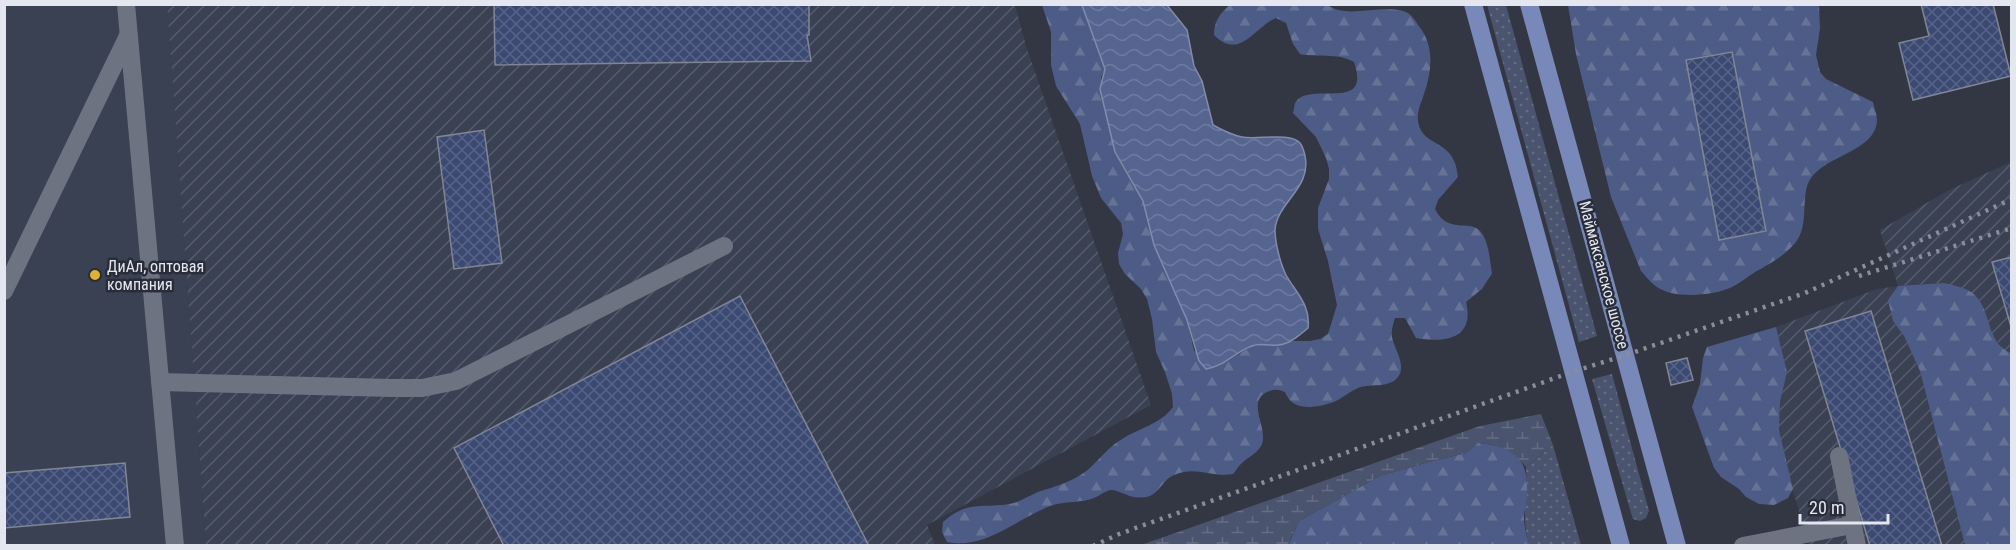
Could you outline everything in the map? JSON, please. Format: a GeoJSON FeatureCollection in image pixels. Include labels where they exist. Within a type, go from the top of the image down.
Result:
{"type":"FeatureCollection","features":[{"type":"Feature","properties":{"kind":"main road"},"geometry":{"type":"LineString","coordinates":[[1473,4],[1621,546]]}},
{"type":"Feature","properties":{"kind":"main road","name":"Маймаксанское шоссе"},"geometry":{"type":"LineString","coordinates":[[1530,4],[1677,546]]}},
{"type":"Feature","properties":{"kind":"lane"},"geometry":{"type":"LineString","coordinates":[[126,4],[176,546]]}},
{"type":"Feature","properties":{"kind":"lane"},"geometry":{"type":"LineString","coordinates":[[4,291],[128,34]]}},
{"type":"Feature","properties":{"kind":"lane"},"geometry":{"type":"LineString","coordinates":[[160,382],[422,388],[456,381],[724,246]]}},
{"type":"Feature","properties":{"kind":"lane"},"geometry":{"type":"LineString","coordinates":[[1839,456],[1857,546]]}},
{"type":"Feature","properties":{"kind":"lane"},"geometry":{"type":"LineString","coordinates":[[1743,546],[1852,525]]}},
{"type":"Feature","properties":{"kind":"shaded area","name":"ДиАл, оптовая компания"},"geometry":{"type":"Polygon","coordinates":[[[4,5],[167,5],[206,545],[5,545],[4,5]]]}},
{"type":"Feature","properties":{"kind":"shaded area"},"geometry":{"type":"Polygon","coordinates":[[[167,5],[1015,5],[1027,49],[1151,405],[927,525],[935,545],[206,545],[167,5]]]}},
{"type":"Feature","properties":{"kind":"shaded area"},"geometry":{"type":"Polygon","coordinates":[[[2011,162],[2011,353],[2004,350],[1993,336],[1983,306],[1971,293],[1944,283],[1898,286],[1880,230],[1949,190],[2011,162]]]}},
{"type":"Feature","properties":{"kind":"shaded area"},"geometry":{"type":"Polygon","coordinates":[[[1898,286],[1893,321],[1904,336],[1920,371],[1965,545],[1809,545],[1787,470],[1779,430],[1780,402],[1787,372],[1776,327],[1877,289],[1898,286]]]}},
{"type":"Feature","properties":{"kind":"green space"},"geometry":{"type":"Polygon","coordinates":[[[1231,4],[1326,4],[1345,11],[1396,9],[1408,13],[1414,19],[1427,41],[1430,58],[1429,76],[1418,121],[1426,136],[1451,155],[1456,164],[1458,177],[1438,200],[1435,209],[1447,222],[1479,230],[1485,239],[1489,254],[1492,273],[1482,289],[1466,302],[1468,314],[1466,324],[1455,336],[1437,340],[1416,338],[1405,318],[1395,318],[1392,337],[1401,367],[1398,377],[1390,383],[1358,388],[1334,402],[1313,407],[1293,403],[1283,391],[1267,392],[1258,402],[1262,444],[1233,474],[1182,472],[1170,477],[1150,496],[1140,498],[1111,490],[1089,500],[1053,505],[1040,510],[989,537],[962,543],[947,542],[942,532],[943,522],[953,514],[971,507],[1017,502],[1074,479],[1085,472],[1114,444],[1162,418],[1173,407],[1172,394],[1156,352],[1147,299],[1119,264],[1118,253],[1123,234],[1121,223],[1101,198],[1092,176],[1080,124],[1056,86],[1051,65],[1051,32],[1042,5],[1082,5],[1105,69],[1101,78],[1120,162],[1143,201],[1154,245],[1187,320],[1194,351],[1226,362],[1252,346],[1310,341],[1328,334],[1337,305],[1328,261],[1318,229],[1318,208],[1329,179],[1329,169],[1316,137],[1293,113],[1295,103],[1302,97],[1347,92],[1354,87],[1357,78],[1354,62],[1341,57],[1300,54],[1293,44],[1286,23],[1276,18],[1246,40],[1232,45],[1223,42],[1214,35],[1216,21],[1231,4]]]}},
{"type":"Feature","properties":{"kind":"green space"},"geometry":{"type":"Polygon","coordinates":[[[1487,5],[1506,5],[1597,336],[1579,342],[1487,5]]]}},
{"type":"Feature","properties":{"kind":"green space"},"geometry":{"type":"Polygon","coordinates":[[[1568,5],[1819,5],[1820,28],[1816,55],[1820,72],[1826,79],[1873,102],[1877,116],[1875,130],[1860,146],[1818,170],[1811,178],[1806,191],[1801,232],[1794,245],[1784,254],[1725,290],[1689,295],[1661,290],[1641,271],[1611,197],[1576,54],[1568,5]]]}},
{"type":"Feature","properties":{"kind":"green space"},"geometry":{"type":"Polygon","coordinates":[[[1944,283],[1965,289],[1978,298],[1996,341],[2011,353],[2011,545],[1965,545],[1920,371],[1904,336],[1893,321],[1888,300],[1898,286],[1944,283]]]}},
{"type":"Feature","properties":{"kind":"green space"},"geometry":{"type":"Polygon","coordinates":[[[1776,327],[1787,372],[1780,402],[1779,430],[1793,489],[1788,498],[1774,505],[1759,504],[1746,497],[1739,489],[1721,477],[1714,468],[1692,407],[1700,384],[1703,358],[1707,347],[1776,327]]]}},
{"type":"Feature","properties":{"kind":"green space"},"geometry":{"type":"Polygon","coordinates":[[[1612,374],[1649,511],[1646,518],[1640,521],[1633,519],[1592,379],[1612,374]]]}},
{"type":"Feature","properties":{"kind":"green space"},"geometry":{"type":"Polygon","coordinates":[[[1541,414],[1553,445],[1526,467],[1505,449],[1478,443],[1466,453],[1380,476],[1299,521],[1288,545],[1141,545],[1480,426],[1541,414]]]}},
{"type":"Feature","properties":{"kind":"green space"},"geometry":{"type":"Polygon","coordinates":[[[1478,443],[1504,448],[1520,459],[1527,478],[1524,521],[1530,545],[1288,546],[1299,521],[1380,476],[1466,453],[1478,443]]]}},
{"type":"Feature","properties":{"kind":"green space"},"geometry":{"type":"Polygon","coordinates":[[[1553,445],[1581,545],[1530,545],[1527,535],[1525,526],[1526,467],[1553,445]]]}},
{"type":"Feature","properties":{"kind":"water"},"geometry":{"type":"Polygon","coordinates":[[[1082,5],[1167,5],[1187,30],[1194,66],[1202,81],[1213,125],[1238,136],[1289,138],[1300,143],[1305,156],[1304,177],[1277,220],[1275,230],[1282,265],[1307,313],[1308,328],[1291,341],[1282,345],[1254,345],[1219,365],[1206,369],[1199,361],[1187,320],[1154,245],[1143,201],[1115,152],[1100,89],[1105,69],[1082,5]]]}},
{"type":"Feature","properties":{"kind":"building"},"geometry":{"type":"Polygon","coordinates":[[[494,4],[809,4],[809,35],[807,35],[811,61],[495,65],[494,4]]]}},
{"type":"Feature","properties":{"kind":"building"},"geometry":{"type":"Polygon","coordinates":[[[1921,4],[1993,4],[2011,76],[1913,100],[1899,43],[1929,36],[1921,4]]]}},
{"type":"Feature","properties":{"kind":"building"},"geometry":{"type":"Polygon","coordinates":[[[1732,52],[1766,231],[1719,240],[1686,60],[1732,52]]]}},
{"type":"Feature","properties":{"kind":"building"},"geometry":{"type":"Polygon","coordinates":[[[484,130],[502,263],[454,269],[437,137],[484,130]]]}},
{"type":"Feature","properties":{"kind":"building"},"geometry":{"type":"Polygon","coordinates":[[[2012,257],[2012,330],[1992,262],[2012,257]]]}},
{"type":"Feature","properties":{"kind":"building"},"geometry":{"type":"Polygon","coordinates":[[[740,296],[869,546],[504,546],[454,448],[740,296]]]}},
{"type":"Feature","properties":{"kind":"building"},"geometry":{"type":"Polygon","coordinates":[[[1871,311],[1942,546],[1870,546],[1805,331],[1871,311]]]}},
{"type":"Feature","properties":{"kind":"building"},"geometry":{"type":"Polygon","coordinates":[[[1687,358],[1693,380],[1671,385],[1666,363],[1687,358]]]}},
{"type":"Feature","properties":{"kind":"building"},"geometry":{"type":"Polygon","coordinates":[[[125,463],[130,517],[4,528],[4,473],[125,463]]]}},
{"type":"Feature","properties":{"kind":"railway"},"geometry":{"type":"LineString","coordinates":[[1093,546],[1119,534],[1572,372],[1805,293],[2012,199]]}},
{"type":"Feature","properties":{"kind":"railway"},"geometry":{"type":"LineString","coordinates":[[1859,276],[2012,228]]}},
{"type":"Feature","properties":{"kind":"place","name":"ДиАл, оптовая компания"},"geometry":{"type":"Point","coordinates":[95,275]}}]}
